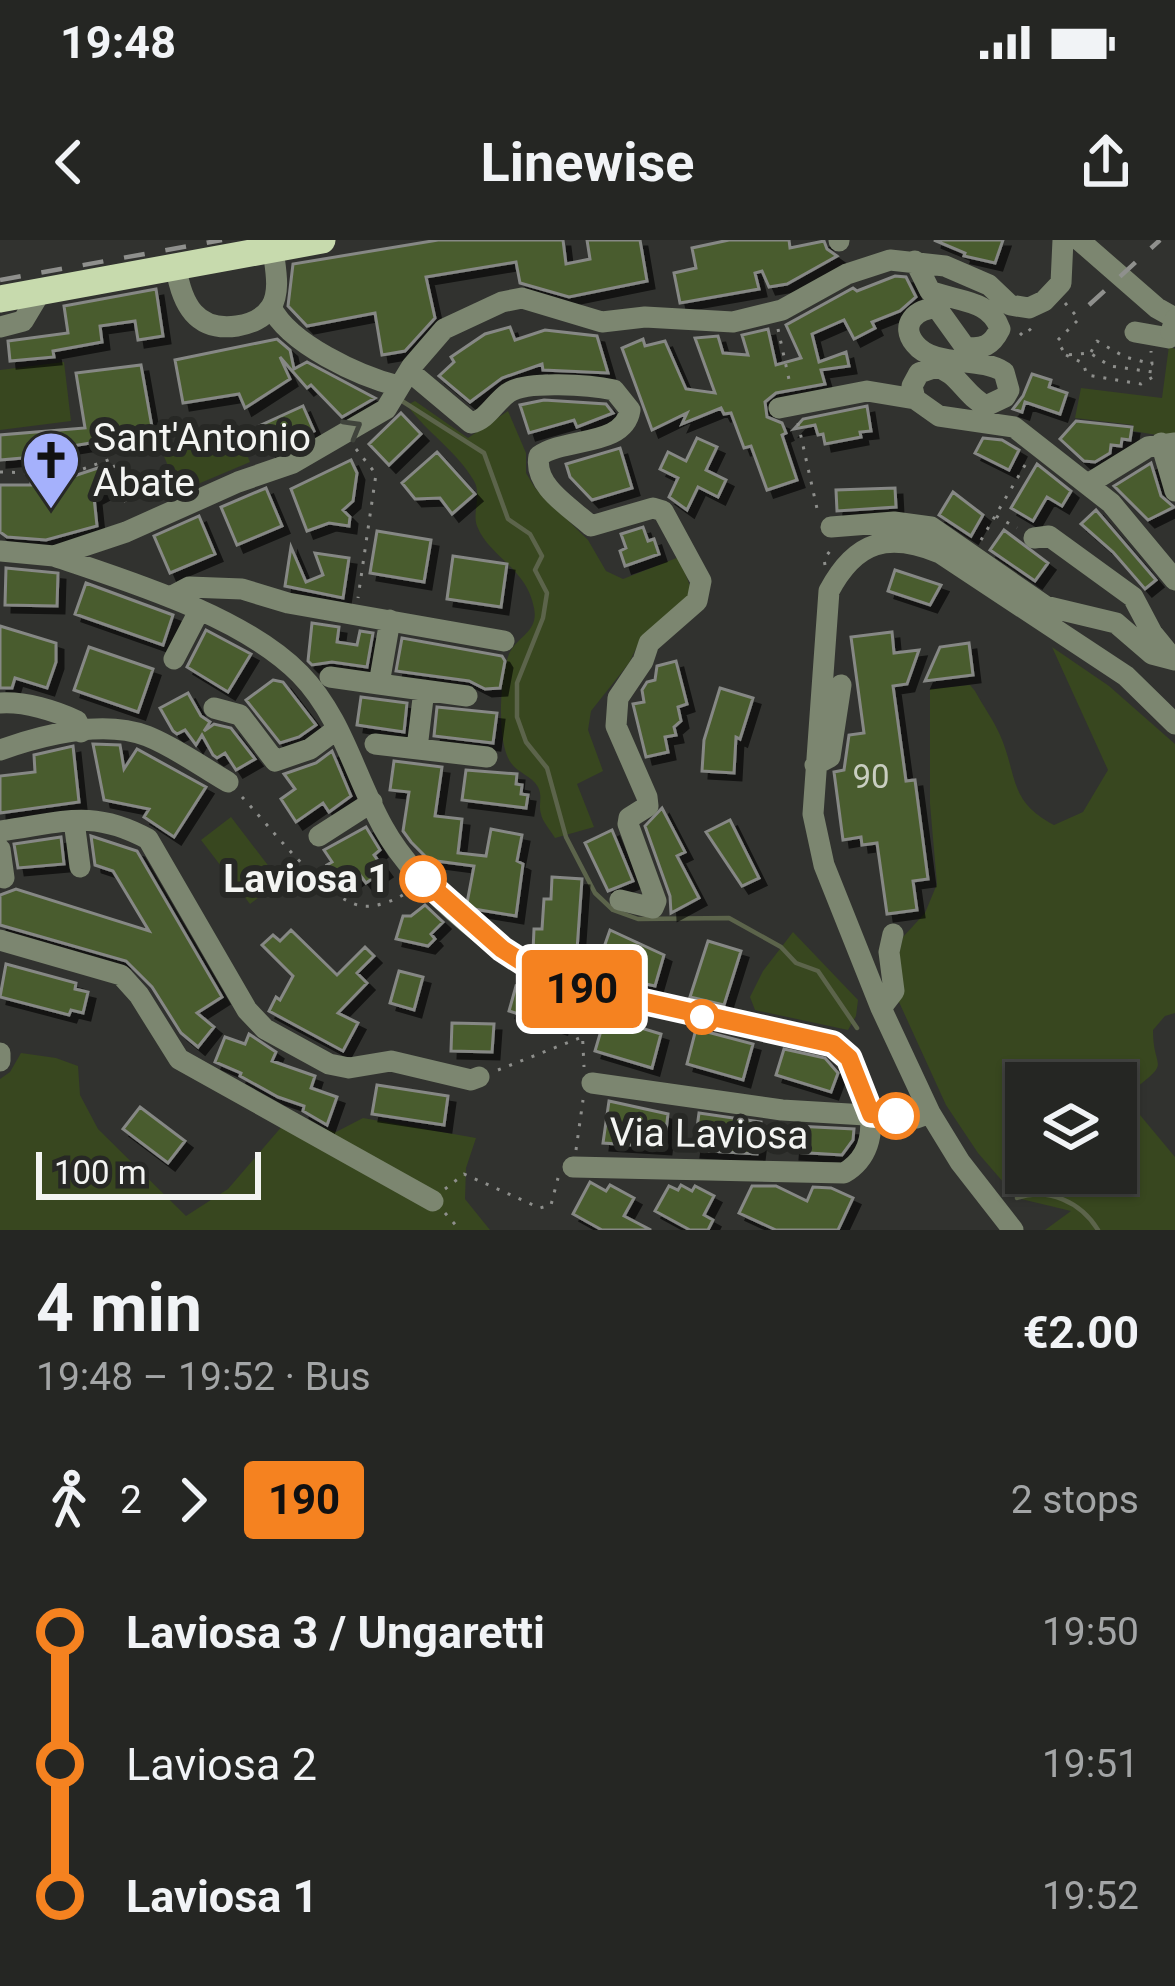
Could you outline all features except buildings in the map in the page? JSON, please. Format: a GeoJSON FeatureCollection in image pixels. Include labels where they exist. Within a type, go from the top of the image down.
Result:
{"type":"FeatureCollection","features":[{"type":"Feature","properties":{"kind":"main road"},"geometry":{"type":"LineString","coordinates":[[0,299],[322,240]]}},
{"type":"Feature","properties":{"kind":"street"},"geometry":{"type":"LineString","coordinates":[[0,550],[54,556],[293,464],[386,409],[403,379],[444,329],[502,302],[522,298],[602,322],[645,316],[734,322],[774,313],[860,268],[890,260],[945,266],[989,285],[1010,305],[1029,308],[1044,301],[1060,283],[1064,240]]}},
{"type":"Feature","properties":{"kind":"street"},"geometry":{"type":"LineString","coordinates":[[1079,240],[1157,308],[1173,329]]}},
{"type":"Feature","properties":{"kind":"street"},"geometry":{"type":"LineString","coordinates":[[273,249],[276,282],[271,308],[279,325],[369,378],[403,379],[471,423],[482,421],[513,389],[529,385],[614,390],[630,410],[618,432],[550,448],[539,456],[537,468],[542,482],[591,526],[653,508],[663,511],[701,581],[697,601],[650,643],[618,698],[616,726],[648,806],[629,818],[628,824],[656,901],[653,908],[640,908],[620,900]]}},
{"type":"Feature","properties":{"kind":"street"},"geometry":{"type":"LineString","coordinates":[[915,261],[930,291],[986,306],[1000,328],[990,344],[978,350],[964,347],[937,308],[923,308],[909,326],[911,340],[920,350],[943,358],[994,366],[1004,373],[1009,390],[986,406],[954,375],[936,367],[919,373],[912,386],[915,400]]}},
{"type":"Feature","properties":{"kind":"street"},"geometry":{"type":"LineString","coordinates":[[176,268],[184,301],[197,320],[207,325],[247,323],[271,308]]}},
{"type":"Feature","properties":{"kind":"street"},"geometry":{"type":"LineString","coordinates":[[0,327],[23,321],[41,291]]}},
{"type":"Feature","properties":{"kind":"street"},"geometry":{"type":"LineString","coordinates":[[1135,332],[1173,329]]}},
{"type":"Feature","properties":{"kind":"street"},"geometry":{"type":"LineString","coordinates":[[787,407],[866,391],[915,400],[939,416],[1014,427],[1111,503],[1175,580]]}},
{"type":"Feature","properties":{"kind":"street"},"geometry":{"type":"LineString","coordinates":[[1088,484],[1168,443],[1175,491]]}},
{"type":"Feature","properties":{"kind":"street"},"geometry":{"type":"LineString","coordinates":[[826,526],[894,522],[921,515],[931,527],[1045,606],[1116,622],[1152,654],[1174,660]]}},
{"type":"Feature","properties":{"kind":"street"},"geometry":{"type":"LineString","coordinates":[[1034,538],[1049,536],[1133,597],[1152,634],[1174,660]]}},
{"type":"Feature","properties":{"kind":"street"},"geometry":{"type":"LineString","coordinates":[[1013,1230],[960,1162],[931,1113],[881,1008],[816,838],[814,765],[829,591],[843,568],[863,550],[899,541],[940,554],[1126,676],[1175,724]]}},
{"type":"Feature","properties":{"kind":"street","name":"Via Laviosa"},"geometry":{"type":"LineString","coordinates":[[54,556],[172,596],[266,648],[301,676],[334,725],[388,836],[423,879],[466,920],[529,967],[552,981],[597,993],[833,1044],[849,1058],[871,1114],[872,1139],[858,1165],[844,1173],[573,1166]]}},
{"type":"Feature","properties":{"kind":"street"},"geometry":{"type":"LineString","coordinates":[[172,596],[189,587],[220,586],[504,641]]}},
{"type":"Feature","properties":{"kind":"street"},"geometry":{"type":"LineString","coordinates":[[174,659],[199,611]]}},
{"type":"Feature","properties":{"kind":"street"},"geometry":{"type":"LineString","coordinates":[[380,684],[389,620]]}},
{"type":"Feature","properties":{"kind":"street"},"geometry":{"type":"LineString","coordinates":[[330,677],[467,696]]}},
{"type":"Feature","properties":{"kind":"street"},"geometry":{"type":"LineString","coordinates":[[814,765],[830,757],[841,685]]}},
{"type":"Feature","properties":{"kind":"street"},"geometry":{"type":"LineString","coordinates":[[417,748],[424,690]]}},
{"type":"Feature","properties":{"kind":"street"},"geometry":{"type":"LineString","coordinates":[[0,703],[68,717],[77,721],[81,732]]}},
{"type":"Feature","properties":{"kind":"street"},"geometry":{"type":"LineString","coordinates":[[214,708],[240,715],[275,761],[310,748],[334,725]]}},
{"type":"Feature","properties":{"kind":"street"},"geometry":{"type":"LineString","coordinates":[[271,740],[282,753],[334,725]]}},
{"type":"Feature","properties":{"kind":"street"},"geometry":{"type":"LineString","coordinates":[[0,750],[33,738],[108,729],[147,736],[229,782]]}},
{"type":"Feature","properties":{"kind":"street"},"geometry":{"type":"LineString","coordinates":[[375,744],[488,757]]}},
{"type":"Feature","properties":{"kind":"street"},"geometry":{"type":"LineString","coordinates":[[319,836],[372,802]]}},
{"type":"Feature","properties":{"kind":"street"},"geometry":{"type":"LineString","coordinates":[[0,831],[99,818],[148,839],[247,1010],[265,1028],[328,1064],[349,1068],[391,1061],[471,1080],[479,1077]]}},
{"type":"Feature","properties":{"kind":"street"},"geometry":{"type":"LineString","coordinates":[[74,821],[80,867]]}},
{"type":"Feature","properties":{"kind":"street"},"geometry":{"type":"LineString","coordinates":[[0,849],[4,878]]}},
{"type":"Feature","properties":{"kind":"street"},"geometry":{"type":"LineString","coordinates":[[881,1008],[894,991],[889,952],[893,934]]}},
{"type":"Feature","properties":{"kind":"street"},"geometry":{"type":"LineString","coordinates":[[0,940],[121,975],[139,995],[178,1059],[434,1201]]}},
{"type":"Feature","properties":{"kind":"street","name":"Via Laviosa"},"geometry":{"type":"LineString","coordinates":[[589,1083],[782,1110],[916,1118],[931,1113]]}},
{"type":"Feature","properties":{"kind":"path"},"geometry":{"type":"LineString","coordinates":[[1061,302],[1079,319],[1057,340],[1066,355],[1069,359],[1084,363],[1088,375],[1151,382],[1153,372],[1103,364],[1090,353],[1066,355]]}},
{"type":"Feature","properties":{"kind":"path"},"geometry":{"type":"LineString","coordinates":[[774,313],[787,407],[826,526]]}},
{"type":"Feature","properties":{"kind":"path"},"geometry":{"type":"LineString","coordinates":[[1015,327],[1023,336],[1047,314]]}},
{"type":"Feature","properties":{"kind":"path"},"geometry":{"type":"LineString","coordinates":[[1090,353],[1096,341],[1151,364]]}},
{"type":"Feature","properties":{"kind":"path"},"geometry":{"type":"LineString","coordinates":[[1142,370],[1144,362]]}},
{"type":"Feature","properties":{"kind":"path"},"geometry":{"type":"LineString","coordinates":[[343,434],[376,474],[356,614]]}},
{"type":"Feature","properties":{"kind":"path"},"geometry":{"type":"LineString","coordinates":[[972,554],[1038,443]]}},
{"type":"Feature","properties":{"kind":"path"},"geometry":{"type":"LineString","coordinates":[[0,472],[69,473],[111,459],[134,528]]}},
{"type":"Feature","properties":{"kind":"path"},"geometry":{"type":"LineString","coordinates":[[996,515],[1034,538]]}},
{"type":"Feature","properties":{"kind":"path"},"geometry":{"type":"LineString","coordinates":[[229,782],[340,898],[364,907],[400,898],[423,879]]}},
{"type":"Feature","properties":{"kind":"path"},"geometry":{"type":"LineString","coordinates":[[460,1230],[434,1201],[464,1174],[540,1208],[551,1205],[560,1170],[573,1166],[589,1083],[580,997],[596,1001],[597,993]]}},
{"type":"Feature","properties":{"kind":"path"},"geometry":{"type":"LineString","coordinates":[[479,1077],[582,1037]]}},
{"type":"Feature","properties":{"kind":"green space"},"geometry":{"type":"Polygon","coordinates":[[[1169,346],[1175,349],[1175,438],[1133,431],[1133,425],[1075,418],[1081,388],[1162,398],[1169,346]]]}},
{"type":"Feature","properties":{"kind":"green space"},"geometry":{"type":"Polygon","coordinates":[[[64,362],[71,421],[0,430],[0,370],[64,362]]]}},
{"type":"Feature","properties":{"kind":"green space"},"geometry":{"type":"Polygon","coordinates":[[[415,401],[468,438],[508,411],[535,488],[588,540],[606,571],[623,579],[679,557],[693,594],[642,636],[629,663],[591,711],[588,730],[603,771],[577,784],[594,827],[555,838],[542,817],[538,787],[506,754],[501,710],[506,664],[533,623],[534,608],[524,583],[477,526],[474,481],[407,405],[415,401]]]}},
{"type":"Feature","properties":{"kind":"green space"},"geometry":{"type":"Polygon","coordinates":[[[234,424],[250,462],[179,492],[163,454],[234,424]]]}},
{"type":"Feature","properties":{"kind":"green space"},"geometry":{"type":"Polygon","coordinates":[[[1052,647],[1109,686],[1175,744],[1175,1013],[1165,1016],[1153,1030],[1157,1069],[1137,1087],[1137,1062],[1005,1062],[1005,1184],[946,1105],[899,1002],[903,937],[925,913],[937,884],[930,804],[930,689],[970,685],[1000,735],[1021,797],[1039,816],[1054,825],[1083,812],[1108,770],[1052,647]]]}},
{"type":"Feature","properties":{"kind":"green space"},"geometry":{"type":"Polygon","coordinates":[[[231,817],[280,881],[250,904],[201,840],[231,817]]]}},
{"type":"Feature","properties":{"kind":"green space"},"geometry":{"type":"Polygon","coordinates":[[[793,932],[858,1000],[848,1030],[755,1010],[750,997],[793,932]]]}},
{"type":"Feature","properties":{"kind":"green space"},"geometry":{"type":"Polygon","coordinates":[[[21,1053],[78,1066],[80,1095],[98,1129],[186,1216],[228,1189],[290,1117],[336,1132],[363,1118],[476,1138],[466,1168],[465,1199],[490,1230],[0,1230],[0,1079],[21,1053]]]}},
{"type":"Feature","properties":{"kind":"green space"},"geometry":{"type":"Polygon","coordinates":[[[1137,1106],[1175,1157],[1175,1230],[1045,1230],[1071,1211],[1014,1194],[1137,1194],[1137,1106]]]}},
{"type":"Feature","properties":{"kind":"waterway"},"geometry":{"type":"LineString","coordinates":[[402,401],[484,453],[508,519],[530,534],[542,556],[535,570],[547,593],[543,618],[517,683],[517,717],[526,742],[547,768],[566,837],[595,893],[613,910],[638,919],[729,918],[781,947],[796,963],[818,971],[857,1028]]}},
{"type":"Feature","properties":{"kind":"waterway"},"geometry":{"type":"LineString","coordinates":[[1017,1198],[1040,1194],[1063,1199],[1098,1230]]}},
{"type":"Feature","properties":{"kind":"railway"},"geometry":{"type":"LineString","coordinates":[[0,280],[222,240]]}},
{"type":"Feature","properties":{"kind":"railway"},"geometry":{"type":"LineString","coordinates":[[1089,305],[1160,240]]}},
{"type":"Feature","properties":{"kind":"bus line","name":"190"},"geometry":{"type":"LineString","coordinates":[[423,879],[502,949],[552,981],[833,1044],[849,1058],[871,1114],[896,1116]]}},
{"type":"Feature","properties":{"kind":"place","name":"Sant'Antonio Abate"},"geometry":{"type":"Point","coordinates":[51,511]}},
{"type":"Feature","properties":{"kind":"place","name":"Laviosa 1"},"geometry":{"type":"Point","coordinates":[423,879]}}]}
